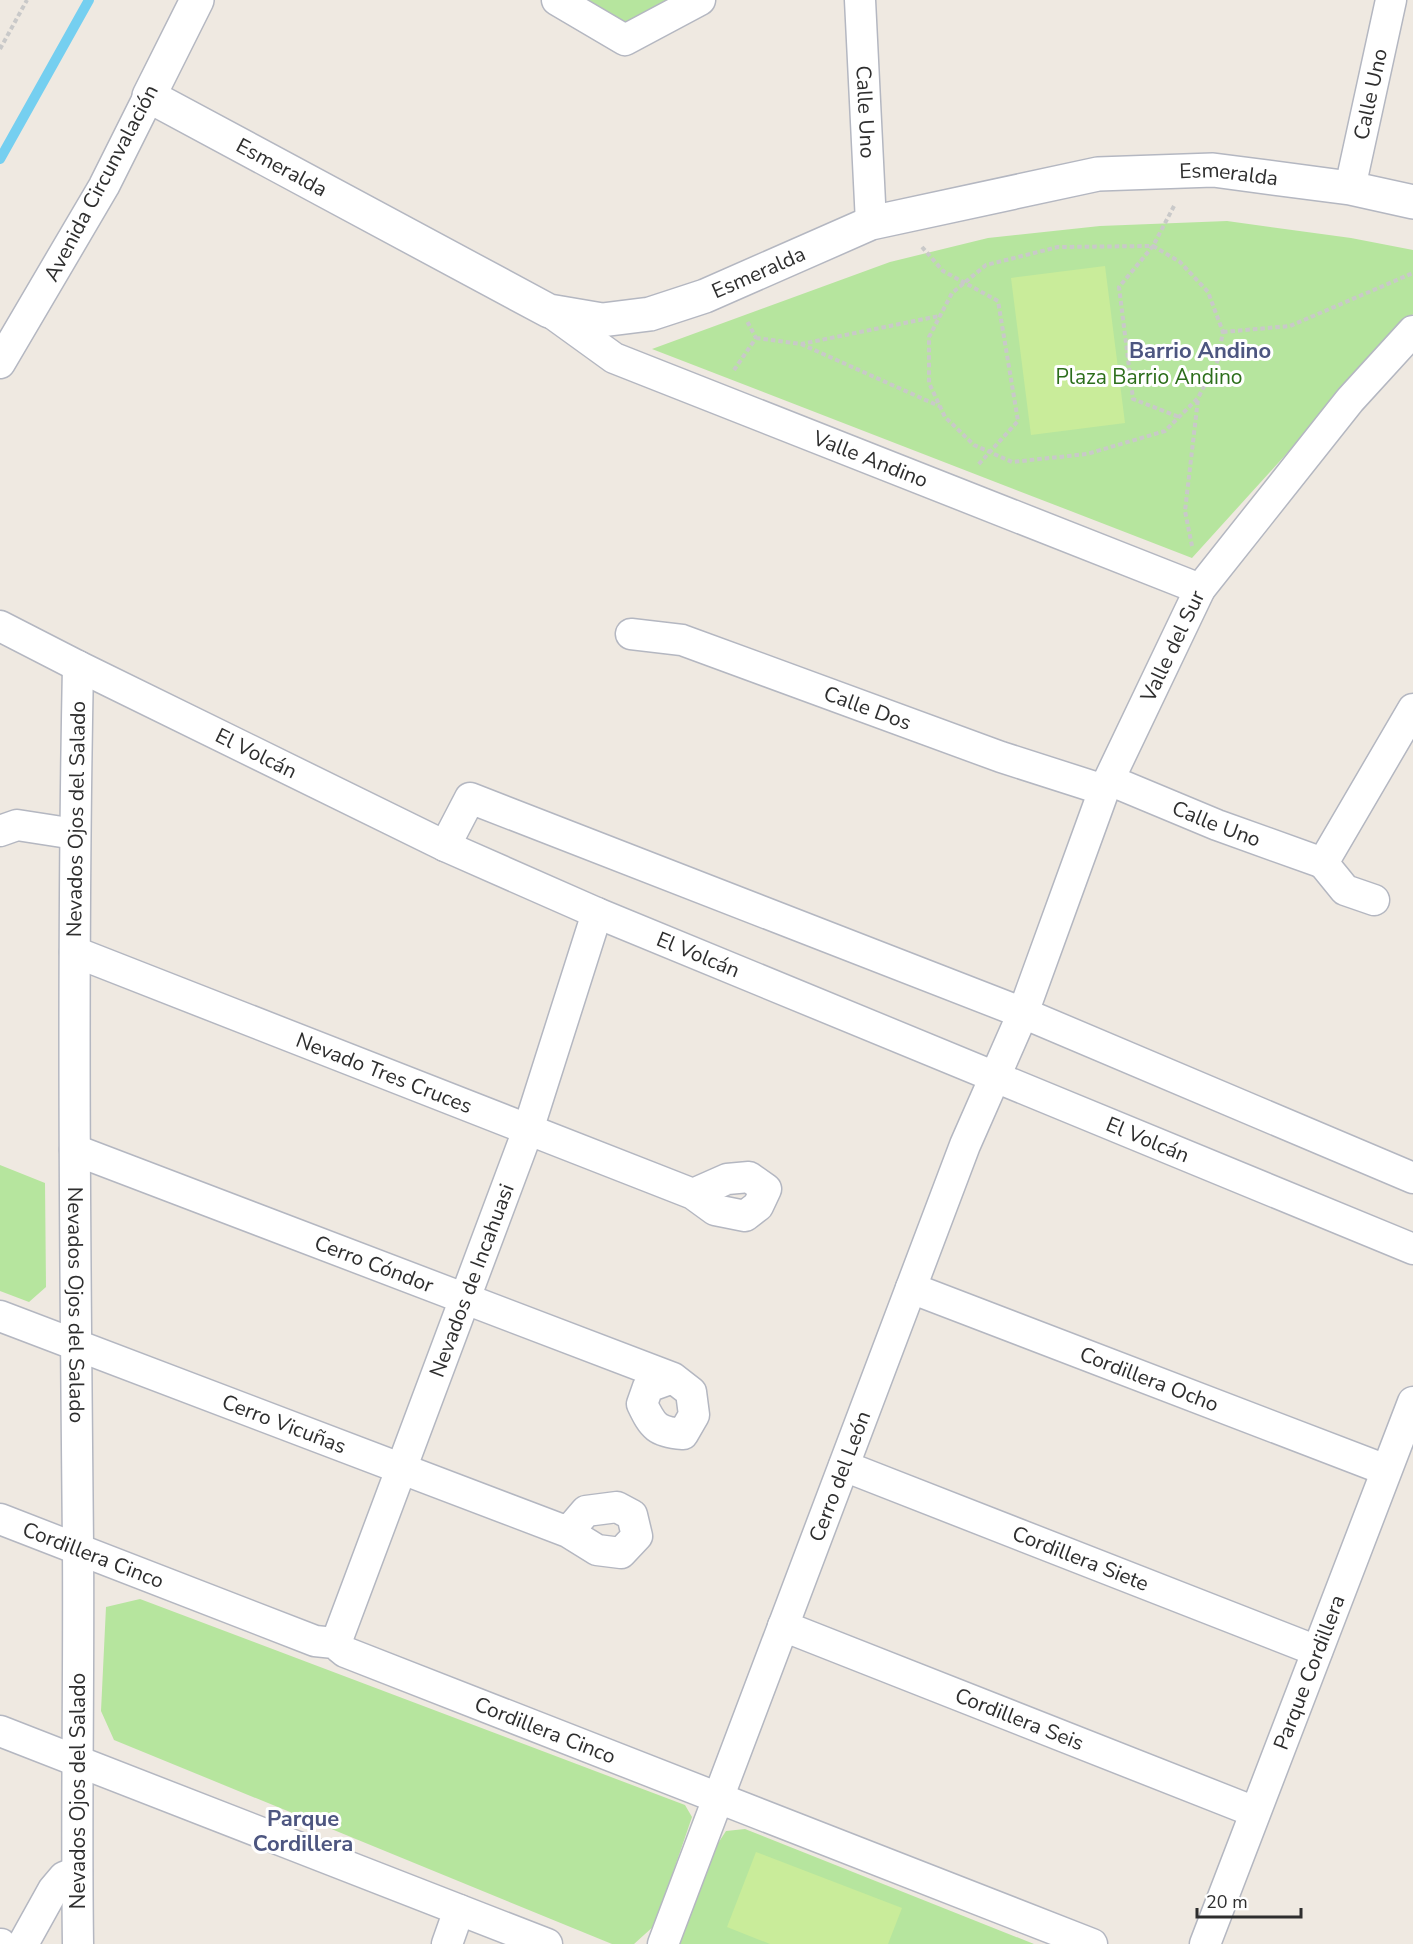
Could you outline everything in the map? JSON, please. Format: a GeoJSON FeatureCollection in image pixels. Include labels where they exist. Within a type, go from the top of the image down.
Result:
{"type":"FeatureCollection","features":[{"type":"Feature","properties":{"kind":"street","name":"Avenida Circunvalación"},"geometry":{"type":"LineString","coordinates":[[0,363],[104,186],[197,0]]}},
{"type":"Feature","properties":{"kind":"street"},"geometry":{"type":"LineString","coordinates":[[557,0],[625,40],[700,0]]}},
{"type":"Feature","properties":{"kind":"street","name":"Calle Uno"},"geometry":{"type":"LineString","coordinates":[[860,0],[871,224]]}},
{"type":"Feature","properties":{"kind":"street","name":"Calle Uno"},"geometry":{"type":"LineString","coordinates":[[1350,188],[1390,0]]}},
{"type":"Feature","properties":{"kind":"street","name":"Esmeralda"},"geometry":{"type":"LineString","coordinates":[[148,96],[549,310],[602,320],[650,314],[705,296],[871,224],[1098,174],[1213,170],[1350,188],[1413,202]]}},
{"type":"Feature","properties":{"kind":"street","name":"Valle Andino"},"geometry":{"type":"LineString","coordinates":[[549,310],[614,358],[1200,589]]}},
{"type":"Feature","properties":{"kind":"street","name":"Valle del Sur"},"geometry":{"type":"LineString","coordinates":[[1023,1013],[1106,785],[1200,589],[1350,400],[1413,331]]}},
{"type":"Feature","properties":{"kind":"street","name":"El Volcán"},"geometry":{"type":"LineString","coordinates":[[0,626],[445,846],[597,913],[1413,1249]]}},
{"type":"Feature","properties":{"kind":"street","name":"Calle Dos"},"geometry":{"type":"LineString","coordinates":[[631,634],[682,640],[1001,757],[1106,785]]}},
{"type":"Feature","properties":{"kind":"street","name":"Nevados Ojos del Salado"},"geometry":{"type":"LineString","coordinates":[[78,666],[75,834],[78,1944]]}},
{"type":"Feature","properties":{"kind":"street"},"geometry":{"type":"LineString","coordinates":[[1323,864],[1413,709]]}},
{"type":"Feature","properties":{"kind":"street","name":"Calle Uno"},"geometry":{"type":"LineString","coordinates":[[1106,785],[1323,864],[1345,890],[1374,900]]}},
{"type":"Feature","properties":{"kind":"street"},"geometry":{"type":"LineString","coordinates":[[445,846],[470,798],[1023,1013],[1413,1178]]}},
{"type":"Feature","properties":{"kind":"street"},"geometry":{"type":"LineString","coordinates":[[0,831],[17,825],[75,834]]}},
{"type":"Feature","properties":{"kind":"street","name":"Nevados de Incahuasi"},"geometry":{"type":"LineString","coordinates":[[334,1643],[339,1635],[528,1130],[597,913]]}},
{"type":"Feature","properties":{"kind":"street","name":"Nevado Tres Cruces"},"geometry":{"type":"LineString","coordinates":[[75,952],[693,1194]]}},
{"type":"Feature","properties":{"kind":"street","name":"Cerro del León"},"geometry":{"type":"LineString","coordinates":[[663,1944],[965,1145],[1023,1013]]}},
{"type":"Feature","properties":{"kind":"street","name":"Cerro Cóndor"},"geometry":{"type":"LineString","coordinates":[[75,1150],[673,1378]]}},
{"type":"Feature","properties":{"kind":"street","name":"Cordillera Ocho"},"geometry":{"type":"LineString","coordinates":[[911,1288],[1386,1470]]}},
{"type":"Feature","properties":{"kind":"street","name":"Cerro Vicuñas"},"geometry":{"type":"LineString","coordinates":[[0,1316],[568,1532]]}},
{"type":"Feature","properties":{"kind":"street","name":"Parque Cordillera"},"geometry":{"type":"LineString","coordinates":[[1204,1944],[1413,1402]]}},
{"type":"Feature","properties":{"kind":"street","name":"Cordillera Siete"},"geometry":{"type":"LineString","coordinates":[[844,1466],[1317,1651]]}},
{"type":"Feature","properties":{"kind":"street","name":"Cordillera Cinco"},"geometry":{"type":"LineString","coordinates":[[0,1519],[315,1641],[334,1643],[345,1652],[1092,1944]]}},
{"type":"Feature","properties":{"kind":"street","name":"Cordillera Seis"},"geometry":{"type":"LineString","coordinates":[[783,1626],[1255,1812]]}},
{"type":"Feature","properties":{"kind":"street"},"geometry":{"type":"LineString","coordinates":[[0,1731],[547,1944]]}},
{"type":"Feature","properties":{"kind":"street"},"geometry":{"type":"LineString","coordinates":[[23,1944],[53,1890],[64,1877],[77,1872]]}},
{"type":"Feature","properties":{"kind":"street"},"geometry":{"type":"LineString","coordinates":[[447,1944],[459,1910]]}},
{"type":"Feature","properties":{"kind":"path"},"geometry":{"type":"LineString","coordinates":[[0,49],[27,0]]}},
{"type":"Feature","properties":{"kind":"path"},"geometry":{"type":"LineString","coordinates":[[1174,206],[1153,246],[1119,287],[1133,399],[1179,417]]}},
{"type":"Feature","properties":{"kind":"path"},"geometry":{"type":"LineString","coordinates":[[921,246],[943,271],[998,301],[1018,421],[988,451],[972,472]]}},
{"type":"Feature","properties":{"kind":"path"},"geometry":{"type":"LineString","coordinates":[[1153,246],[1180,262],[1208,292],[1223,332],[1217,362],[1198,398],[1165,431],[1088,454],[1012,462],[975,445],[945,417],[930,383],[929,337],[952,293],[964,283],[986,265],[1058,247],[1153,246]]}},
{"type":"Feature","properties":{"kind":"path"},"geometry":{"type":"LineString","coordinates":[[1223,332],[1290,326],[1413,273]]}},
{"type":"Feature","properties":{"kind":"path"},"geometry":{"type":"LineString","coordinates":[[756,339],[801,344],[940,316]]}},
{"type":"Feature","properties":{"kind":"path"},"geometry":{"type":"LineString","coordinates":[[747,321],[756,339]]}},
{"type":"Feature","properties":{"kind":"path"},"geometry":{"type":"LineString","coordinates":[[731,373],[756,339]]}},
{"type":"Feature","properties":{"kind":"path"},"geometry":{"type":"LineString","coordinates":[[801,344],[939,406]]}},
{"type":"Feature","properties":{"kind":"path"},"geometry":{"type":"LineString","coordinates":[[1194,556],[1185,511],[1198,398]]}},
{"type":"Feature","properties":{"kind":"green space"},"geometry":{"type":"Polygon","coordinates":[[[568,0],[682,0],[623,25],[568,0]]]}},
{"type":"Feature","properties":{"kind":"green space","name":"Plaza Barrio Andino"},"geometry":{"type":"Polygon","coordinates":[[[1227,221],[1351,238],[1413,250],[1413,314],[1192,558],[652,349],[890,262],[988,238],[1100,226],[1227,221]]]}},
{"type":"Feature","properties":{"kind":"green space"},"geometry":{"type":"Polygon","coordinates":[[[1105,266],[1125,423],[1031,435],[1011,278],[1105,266]]]}},
{"type":"Feature","properties":{"kind":"green space"},"geometry":{"type":"Polygon","coordinates":[[[0,1165],[45,1183],[46,1287],[29,1302],[0,1291],[0,1165]]]}},
{"type":"Feature","properties":{"kind":"green space"},"geometry":{"type":"Polygon","coordinates":[[[140,1599],[685,1805],[692,1817],[655,1925],[634,1944],[612,1944],[114,1740],[101,1711],[106,1607],[140,1599]]]}},
{"type":"Feature","properties":{"kind":"green space"},"geometry":{"type":"Polygon","coordinates":[[[745,1829],[1034,1944],[679,1944],[713,1851],[726,1831],[745,1829]]]}},
{"type":"Feature","properties":{"kind":"green space"},"geometry":{"type":"Polygon","coordinates":[[[756,1852],[902,1908],[888,1944],[770,1944],[727,1927],[756,1852]]]}},
{"type":"Feature","properties":{"kind":"waterway"},"geometry":{"type":"LineString","coordinates":[[0,159],[89,0]]}},
{"type":"Feature","properties":{"kind":"district","name":"Barrio Andino"},"geometry":{"type":"Point","coordinates":[1200,350]}},
{"type":"Feature","properties":{"kind":"district","name":"Parque Cordillera"},"geometry":{"type":"Point","coordinates":[303,1830]}}]}
